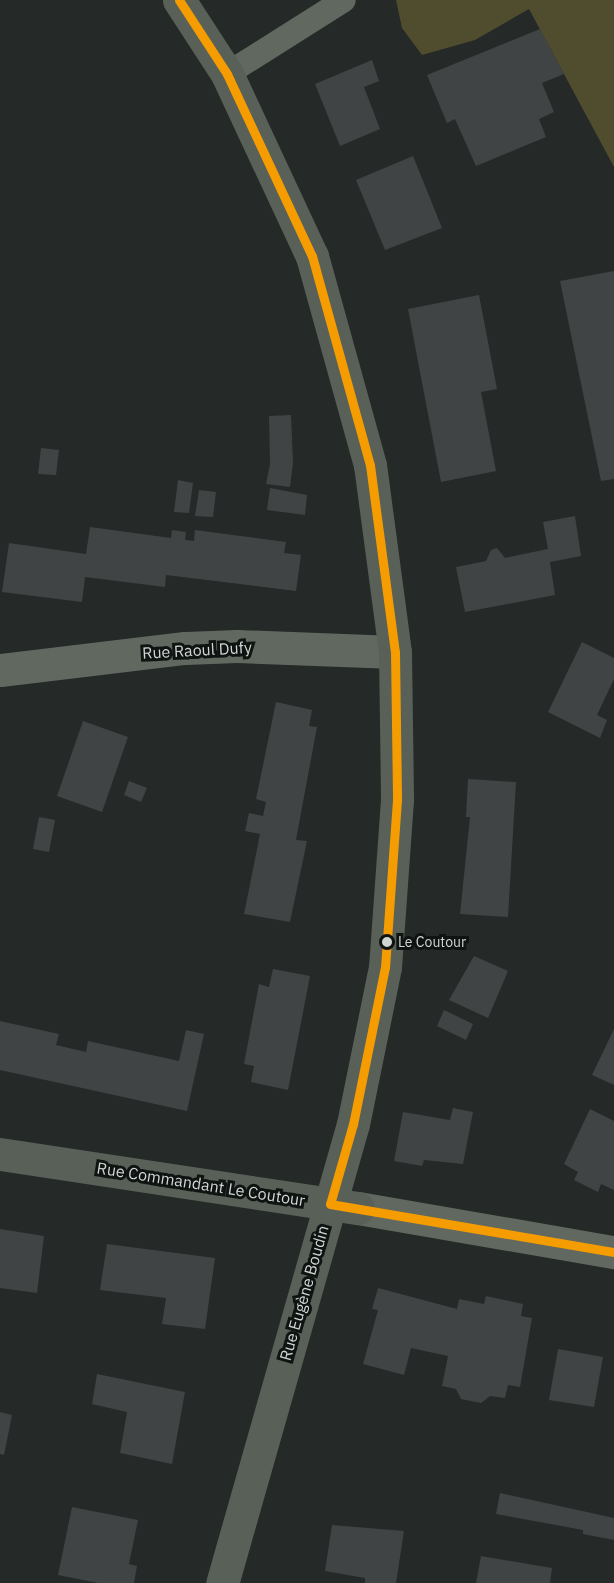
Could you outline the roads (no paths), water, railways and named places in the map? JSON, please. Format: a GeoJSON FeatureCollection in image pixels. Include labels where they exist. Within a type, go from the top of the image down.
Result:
{"type":"FeatureCollection","features":[{"type":"Feature","properties":{"kind":"street","name":"Rue Eugène Boudin"},"geometry":{"type":"LineString","coordinates":[[179,0],[227,74],[312,256],[370,465],[395,652],[397,800],[385,967],[353,1124],[344,1206],[222,1583]]}},
{"type":"Feature","properties":{"kind":"street","name":"Rue Raoul Dufy"},"geometry":{"type":"LineString","coordinates":[[0,670],[185,648],[237,645],[395,652]]}},
{"type":"Feature","properties":{"kind":"street","name":"Rue Commandant Le Coutour"},"geometry":{"type":"LineString","coordinates":[[0,1154],[344,1206],[614,1252]]}},
{"type":"Feature","properties":{"kind":"lane"},"geometry":{"type":"LineString","coordinates":[[227,74],[344,0]]}},
{"type":"Feature","properties":{"kind":"place","name":"Le Coutour"},"geometry":{"type":"Point","coordinates":[387,942]}}]}
